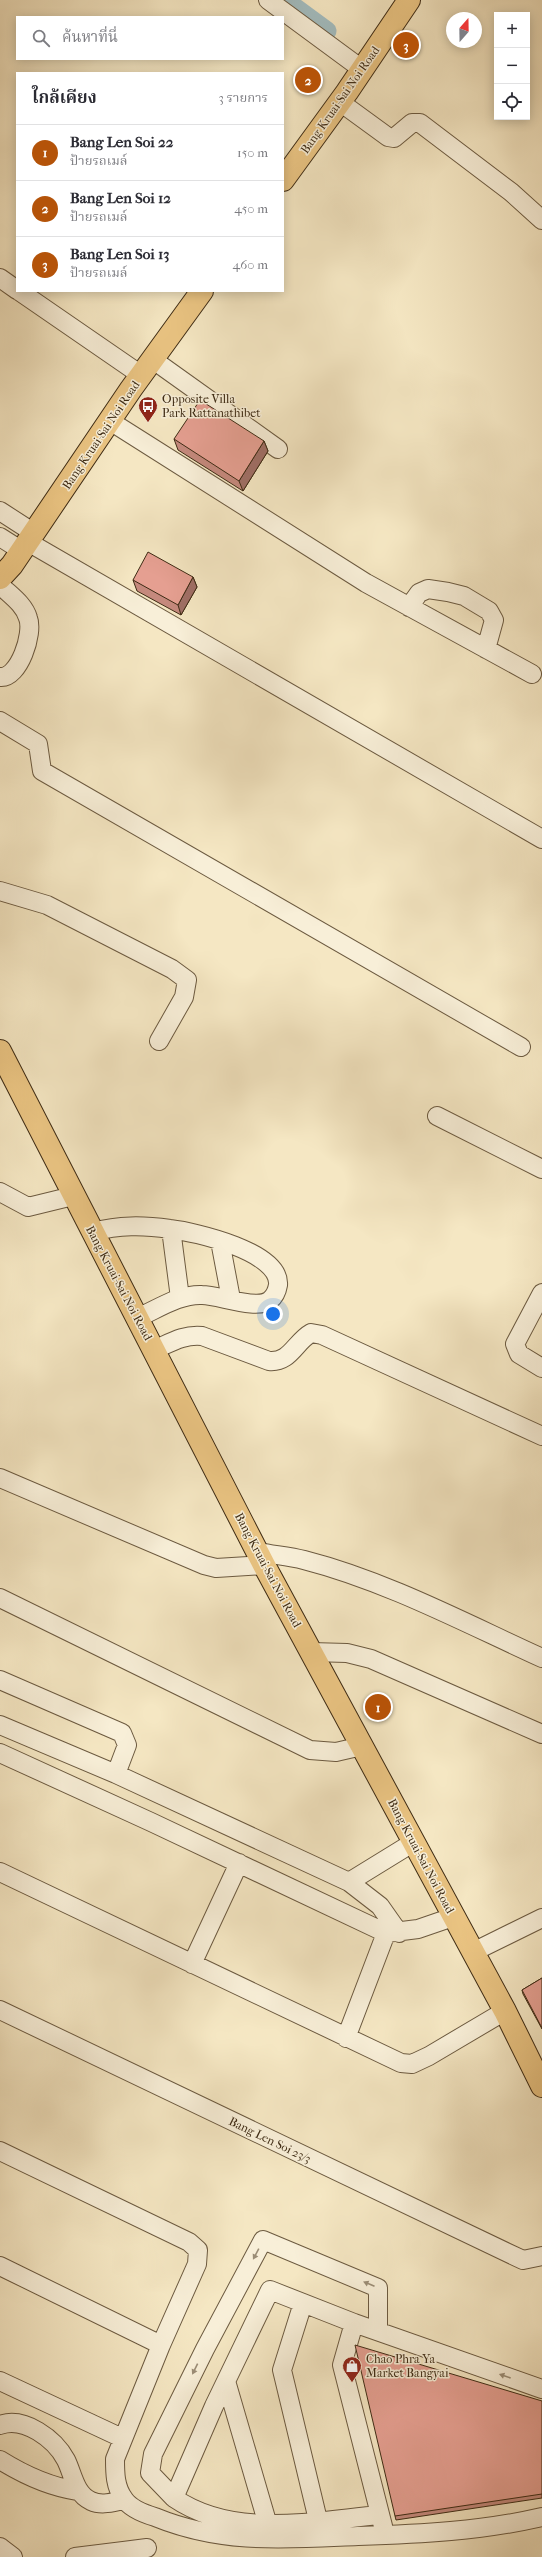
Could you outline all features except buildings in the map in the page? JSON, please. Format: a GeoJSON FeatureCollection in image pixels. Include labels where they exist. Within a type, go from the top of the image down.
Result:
{"type":"FeatureCollection","features":[{"type":"Feature","properties":{"kind":"main road","name":"Bang Kruai-Sai Noi Road"},"geometry":{"type":"LineString","coordinates":[[284,179],[363,70],[409,0]]}},
{"type":"Feature","properties":{"kind":"main road","name":"Bang Kruai-Sai Noi Road"},"geometry":{"type":"LineString","coordinates":[[0,578],[28,542],[147,367],[201,292]]}},
{"type":"Feature","properties":{"kind":"main road","name":"Bang Kruai-Sai Noi Road"},"geometry":{"type":"LineString","coordinates":[[0,1051],[73,1196],[262,1559],[453,1917],[505,2011],[542,2086]]}},
{"type":"Feature","properties":{"kind":"street"},"geometry":{"type":"LineString","coordinates":[[268,0],[363,70]]}},
{"type":"Feature","properties":{"kind":"street"},"geometry":{"type":"LineString","coordinates":[[340,102],[388,137],[394,138],[412,123],[420,123],[511,192],[542,220]]}},
{"type":"Feature","properties":{"kind":"street"},"geometry":{"type":"LineString","coordinates":[[0,278],[16,289]]}},
{"type":"Feature","properties":{"kind":"street"},"geometry":{"type":"LineString","coordinates":[[21,292],[147,367],[278,449]]}},
{"type":"Feature","properties":{"kind":"street"},"geometry":{"type":"LineString","coordinates":[[110,421],[337,566],[532,674]]}},
{"type":"Feature","properties":{"kind":"street"},"geometry":{"type":"LineString","coordinates":[[0,511],[28,542],[542,839]]}},
{"type":"Feature","properties":{"kind":"street"},"geometry":{"type":"LineString","coordinates":[[0,537],[28,542]]}},
{"type":"Feature","properties":{"kind":"street"},"geometry":{"type":"LineString","coordinates":[[0,585],[24,608],[29,619],[30,633],[28,644],[13,671],[0,677]]}},
{"type":"Feature","properties":{"kind":"street"},"geometry":{"type":"LineString","coordinates":[[409,607],[419,593],[428,589],[464,596],[489,611],[494,620],[486,649]]}},
{"type":"Feature","properties":{"kind":"street"},"geometry":{"type":"LineString","coordinates":[[0,720],[38,744],[42,771],[521,1047]]}},
{"type":"Feature","properties":{"kind":"street"},"geometry":{"type":"LineString","coordinates":[[0,891],[47,905],[172,969],[187,980],[184,997],[159,1041]]}},
{"type":"Feature","properties":{"kind":"street"},"geometry":{"type":"LineString","coordinates":[[438,1116],[542,1169]]}},
{"type":"Feature","properties":{"kind":"street"},"geometry":{"type":"LineString","coordinates":[[0,1192],[28,1207],[73,1196]]}},
{"type":"Feature","properties":{"kind":"street"},"geometry":{"type":"LineString","coordinates":[[92,1232],[119,1225],[171,1229],[220,1242],[260,1256],[273,1268],[278,1278],[276,1295],[269,1302],[254,1305],[231,1299],[200,1295],[180,1298],[137,1318]]}},
{"type":"Feature","properties":{"kind":"street"},"geometry":{"type":"LineString","coordinates":[[171,1229],[180,1298]]}},
{"type":"Feature","properties":{"kind":"street"},"geometry":{"type":"LineString","coordinates":[[220,1242],[231,1299]]}},
{"type":"Feature","properties":{"kind":"street"},"geometry":{"type":"LineString","coordinates":[[542,1293],[515,1344],[518,1354],[542,1368]]}},
{"type":"Feature","properties":{"kind":"street"},"geometry":{"type":"LineString","coordinates":[[154,1350],[178,1339],[193,1335],[202,1336],[269,1361],[279,1362],[286,1359],[304,1337],[311,1333],[317,1334],[542,1436]]}},
{"type":"Feature","properties":{"kind":"street"},"geometry":{"type":"LineString","coordinates":[[0,1478],[204,1565],[216,1568],[262,1559],[302,1559],[333,1568],[382,1587],[542,1658]]}},
{"type":"Feature","properties":{"kind":"street"},"geometry":{"type":"LineString","coordinates":[[0,1598],[310,1750],[336,1752],[362,1746]]}},
{"type":"Feature","properties":{"kind":"street"},"geometry":{"type":"LineString","coordinates":[[311,1652],[347,1653],[371,1658],[542,1734]]}},
{"type":"Feature","properties":{"kind":"street"},"geometry":{"type":"LineString","coordinates":[[0,1680],[122,1733],[127,1745],[116,1774]]}},
{"type":"Feature","properties":{"kind":"street"},"geometry":{"type":"LineString","coordinates":[[0,1725],[116,1774],[349,1882],[380,1906],[393,1933],[346,2038]]}},
{"type":"Feature","properties":{"kind":"street"},"geometry":{"type":"LineString","coordinates":[[0,1753],[393,1933],[418,1929],[453,1917]]}},
{"type":"Feature","properties":{"kind":"street"},"geometry":{"type":"LineString","coordinates":[[349,1882],[414,1842]]}},
{"type":"Feature","properties":{"kind":"street"},"geometry":{"type":"LineString","coordinates":[[192,1964],[239,1863]]}},
{"type":"Feature","properties":{"kind":"street"},"geometry":{"type":"LineString","coordinates":[[0,1872],[389,2059],[412,2064],[505,2011]]}},
{"type":"Feature","properties":{"kind":"street"},"geometry":{"type":"LineString","coordinates":[[473,1952],[542,1918]]}},
{"type":"Feature","properties":{"kind":"street","name":"Bang Len Soi 23/3"},"geometry":{"type":"LineString","coordinates":[[0,2010],[523,2260],[542,2256]]}},
{"type":"Feature","properties":{"kind":"street"},"geometry":{"type":"LineString","coordinates":[[0,2151],[195,2245],[198,2250],[197,2264],[161,2345],[115,2458],[115,2476],[124,2500],[143,2512],[168,2523],[226,2537],[261,2540],[385,2535],[497,2527],[542,2517]]}},
{"type":"Feature","properties":{"kind":"street"},"geometry":{"type":"LineString","coordinates":[[378,2331],[378,2288],[263,2240],[205,2349],[153,2454],[150,2473],[174,2498],[189,2508],[227,2521],[268,2525],[380,2515]]}},
{"type":"Feature","properties":{"kind":"street"},"geometry":{"type":"LineString","coordinates":[[0,2266],[161,2345]]}},
{"type":"Feature","properties":{"kind":"street"},"geometry":{"type":"LineString","coordinates":[[174,2498],[226,2381],[270,2290],[354,2323],[542,2389]]}},
{"type":"Feature","properties":{"kind":"street"},"geometry":{"type":"LineString","coordinates":[[303,2303],[282,2370],[318,2520]]}},
{"type":"Feature","properties":{"kind":"street"},"geometry":{"type":"LineString","coordinates":[[354,2323],[342,2365],[385,2535]]}},
{"type":"Feature","properties":{"kind":"street"},"geometry":{"type":"LineString","coordinates":[[0,2381],[122,2438]]}},
{"type":"Feature","properties":{"kind":"street"},"geometry":{"type":"LineString","coordinates":[[226,2381],[268,2525]]}},
{"type":"Feature","properties":{"kind":"street"},"geometry":{"type":"LineString","coordinates":[[0,2425],[17,2422],[48,2438],[65,2459],[78,2491]]}},
{"type":"Feature","properties":{"kind":"street"},"geometry":{"type":"LineString","coordinates":[[0,2460],[16,2470],[50,2485],[78,2491],[90,2501],[102,2504],[124,2500]]}},
{"type":"Feature","properties":{"kind":"street"},"geometry":{"type":"LineString","coordinates":[[0,2547],[13,2557]]}},
{"type":"Feature","properties":{"kind":"street"},"geometry":{"type":"LineString","coordinates":[[75,2557],[147,2548]]}},
{"type":"Feature","properties":{"kind":"waterway"},"geometry":{"type":"LineString","coordinates":[[285,0],[327,31]]}},
{"type":"Feature","properties":{"kind":"place","name":"Bang Len Soi 13"},"geometry":{"type":"Point","coordinates":[406,45]}},
{"type":"Feature","properties":{"kind":"place","name":"Bang Len Soi 12"},"geometry":{"type":"Point","coordinates":[308,80]}},
{"type":"Feature","properties":{"kind":"place","name":"Opposite Villa Park Rattanathibet"},"geometry":{"type":"Point","coordinates":[148,423]}},
{"type":"Feature","properties":{"kind":"place","name":"Bang Len Soi 22"},"geometry":{"type":"Point","coordinates":[378,1707]}},
{"type":"Feature","properties":{"kind":"place","name":"Chao Phra Ya Market Bangyai"},"geometry":{"type":"Point","coordinates":[352,2383]}}]}
